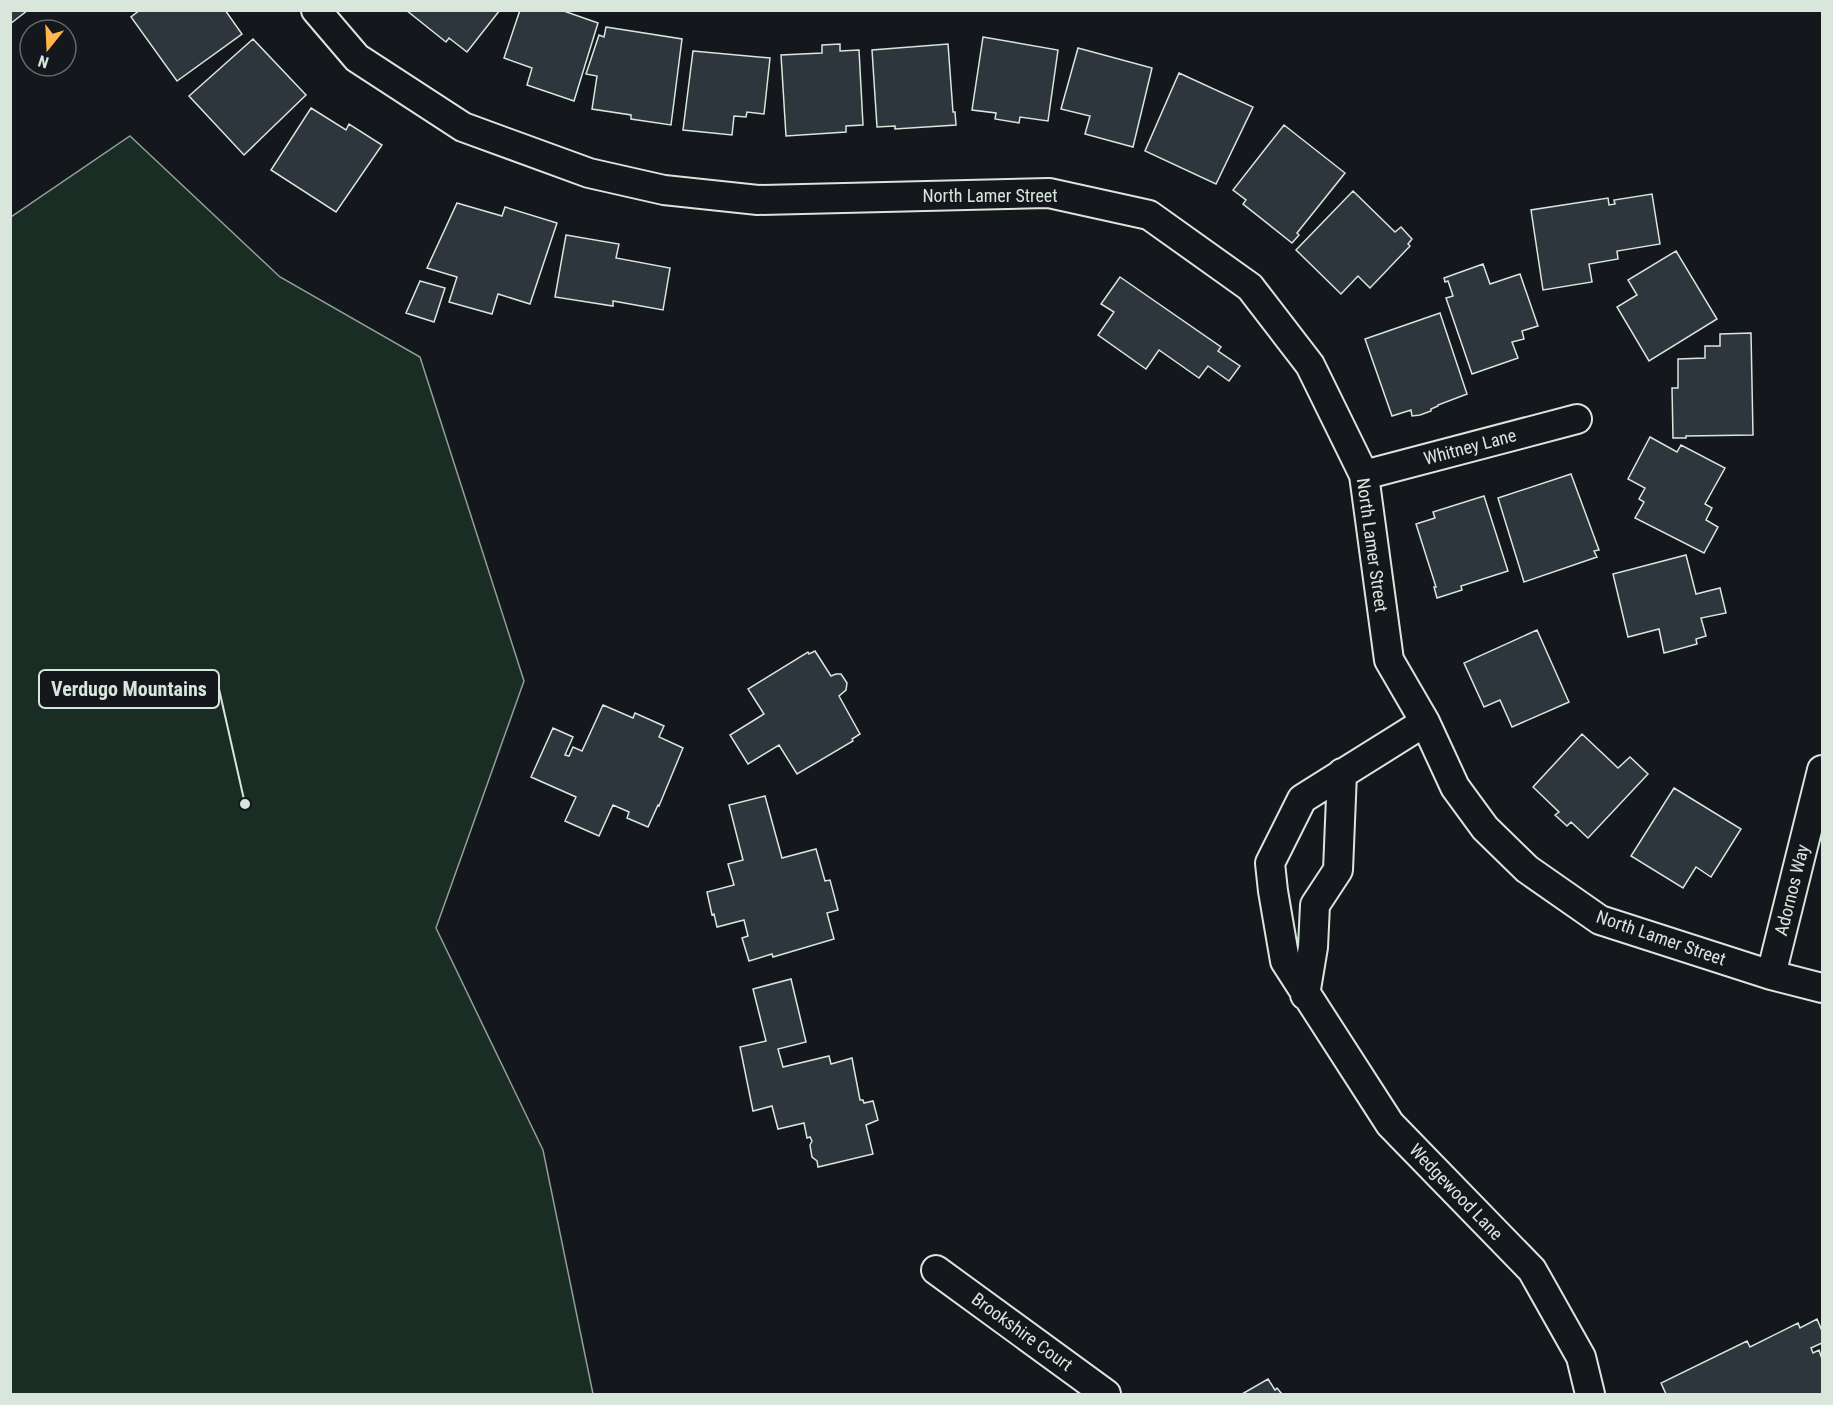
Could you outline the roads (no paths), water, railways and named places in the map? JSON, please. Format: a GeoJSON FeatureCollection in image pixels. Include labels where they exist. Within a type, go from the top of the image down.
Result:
{"type":"FeatureCollection","features":[{"type":"Feature","properties":{"kind":"street","name":"North Lamer Street"},"geometry":{"type":"LineString","coordinates":[[316,10],[357,58],[463,127],[589,173],[664,190],[758,200],[1049,193],[1149,215],[1250,287],[1310,365],[1364,475],[1389,660],[1425,722],[1455,787],[1485,828],[1527,868],[1600,920],[1770,975],[1822,988]]}},
{"type":"Feature","properties":{"kind":"street","name":"Whitney Lane"},"geometry":{"type":"LineString","coordinates":[[1364,475],[1577,419]]}},
{"type":"Feature","properties":{"kind":"street","name":"Wedgewood Lane"},"geometry":{"type":"LineString","coordinates":[[1425,722],[1302,799],[1270,863],[1285,961],[1305,996],[1390,1124],[1532,1270],[1581,1357],[1590,1395]]}},
{"type":"Feature","properties":{"kind":"street","name":"Adornos Way"},"geometry":{"type":"LineString","coordinates":[[1770,975],[1822,770]]}},
{"type":"Feature","properties":{"kind":"street"},"geometry":{"type":"LineString","coordinates":[[1305,996],[1313,947],[1315,905],[1338,870],[1342,773]]}},
{"type":"Feature","properties":{"kind":"street","name":"Brookshire Court"},"geometry":{"type":"LineString","coordinates":[[936,1270],[1106,1395]]}},
{"type":"Feature","properties":{"kind":"place","name":"Verdugo Mountains"},"geometry":{"type":"Point","coordinates":[245,804]}}]}
